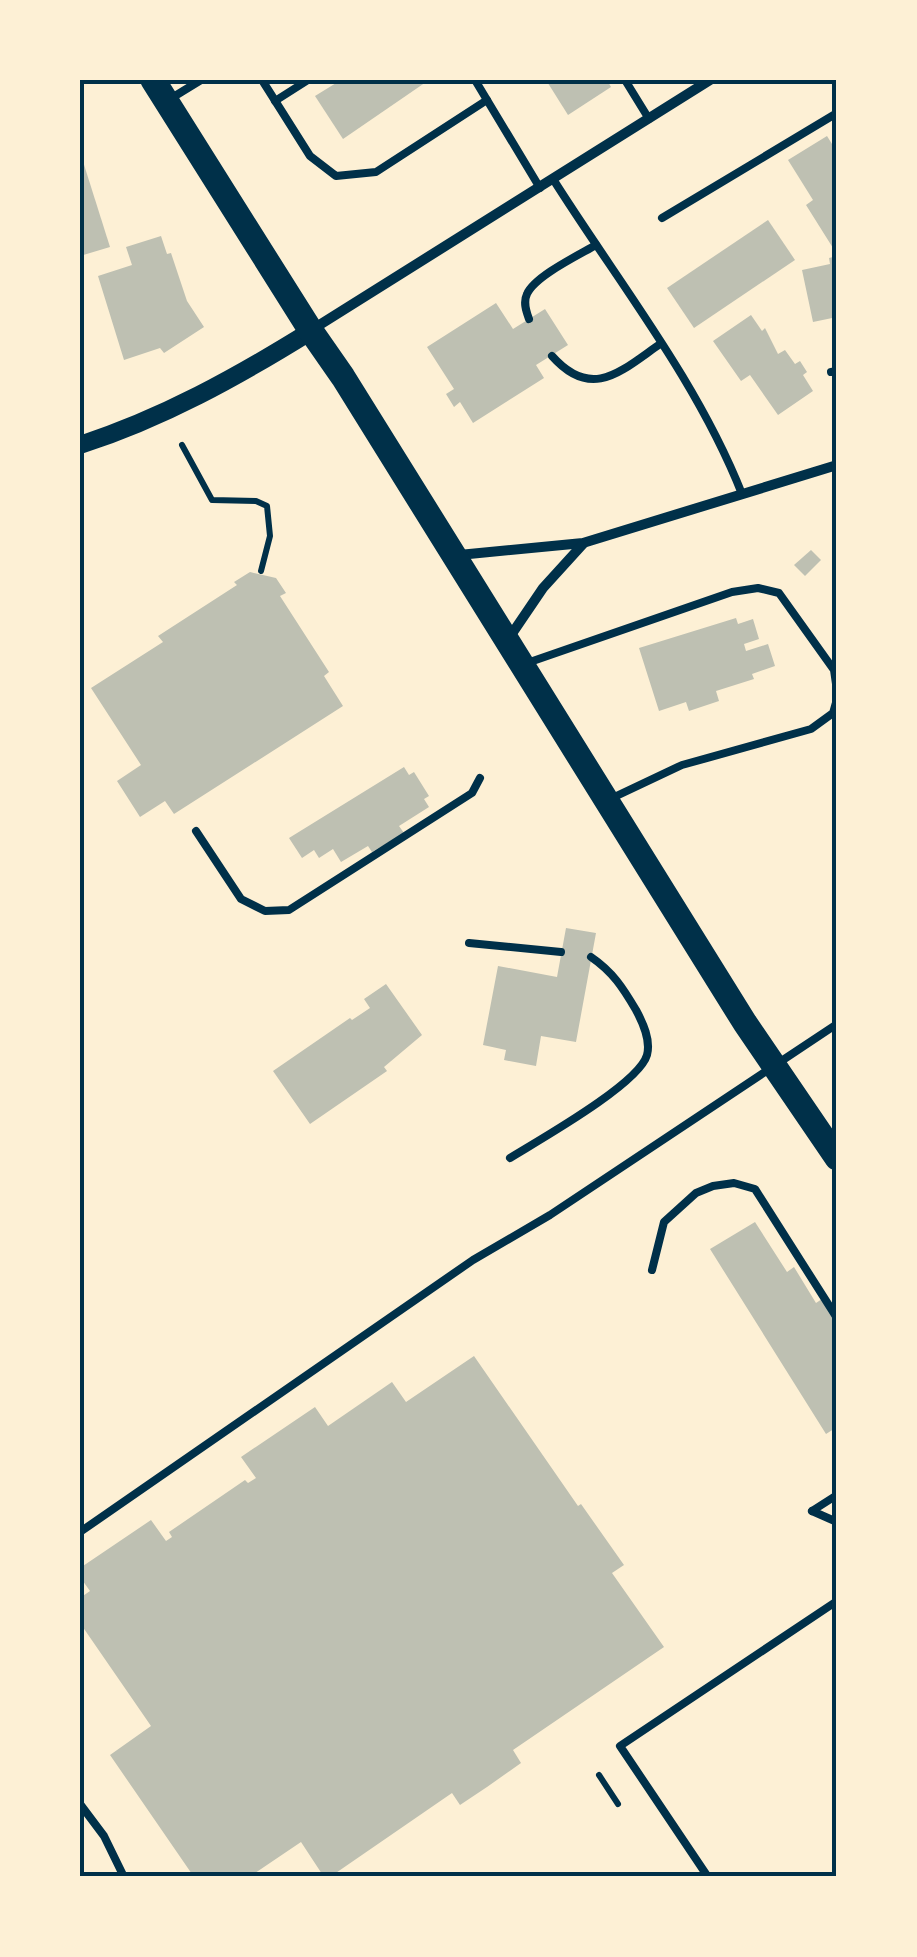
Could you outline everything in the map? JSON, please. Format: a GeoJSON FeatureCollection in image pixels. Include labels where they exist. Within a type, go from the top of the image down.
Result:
{"type":"FeatureCollection","features":[{"type":"Feature","properties":{"kind":"main road"},"geometry":{"type":"LineString","coordinates":[[160,91],[310,331],[344,377],[606,801],[837,1158]]}},
{"type":"Feature","properties":{"kind":"street"},"geometry":{"type":"LineString","coordinates":[[80,445],[133,427],[210,391],[710,80]]}},
{"type":"Feature","properties":{"kind":"street"},"geometry":{"type":"LineString","coordinates":[[452,555],[584,543],[837,465]]}},
{"type":"Feature","properties":{"kind":"street"},"geometry":{"type":"LineString","coordinates":[[506,642],[543,588],[584,543]]}},
{"type":"Feature","properties":{"kind":"lane"},"geometry":{"type":"LineString","coordinates":[[160,91],[201,80]]}},
{"type":"Feature","properties":{"kind":"lane"},"geometry":{"type":"LineString","coordinates":[[262,80],[310,156],[336,176],[376,172],[487,100]]}},
{"type":"Feature","properties":{"kind":"lane"},"geometry":{"type":"LineString","coordinates":[[276,101],[308,80]]}},
{"type":"Feature","properties":{"kind":"lane"},"geometry":{"type":"LineString","coordinates":[[474,80],[540,188]]}},
{"type":"Feature","properties":{"kind":"lane"},"geometry":{"type":"LineString","coordinates":[[625,80],[648,119]]}},
{"type":"Feature","properties":{"kind":"lane"},"geometry":{"type":"LineString","coordinates":[[662,218],[837,113]]}},
{"type":"Feature","properties":{"kind":"lane"},"geometry":{"type":"LineString","coordinates":[[553,179],[724,449],[742,494]]}},
{"type":"Feature","properties":{"kind":"lane"},"geometry":{"type":"LineString","coordinates":[[529,319],[525,307],[527,293],[539,280],[596,244]]}},
{"type":"Feature","properties":{"kind":"lane"},"geometry":{"type":"LineString","coordinates":[[552,356],[574,377],[600,380],[621,371],[660,344]]}},
{"type":"Feature","properties":{"kind":"lane"},"geometry":{"type":"LineString","coordinates":[[521,664],[732,592],[758,588],[779,593],[834,670],[837,691]]}},
{"type":"Feature","properties":{"kind":"lane"},"geometry":{"type":"LineString","coordinates":[[606,801],[682,765],[811,729],[833,713],[837,698]]}},
{"type":"Feature","properties":{"kind":"lane"},"geometry":{"type":"LineString","coordinates":[[196,830],[241,899],[265,911],[290,910],[472,794],[480,778]]}},
{"type":"Feature","properties":{"kind":"lane"},"geometry":{"type":"LineString","coordinates":[[469,943],[562,952]]}},
{"type":"Feature","properties":{"kind":"lane"},"geometry":{"type":"LineString","coordinates":[[510,1158],[620,1087],[639,1070],[647,1055],[642,1022],[618,979],[591,957]]}},
{"type":"Feature","properties":{"kind":"lane"},"geometry":{"type":"LineString","coordinates":[[80,1532],[473,1260],[550,1215],[837,1024]]}},
{"type":"Feature","properties":{"kind":"lane"},"geometry":{"type":"LineString","coordinates":[[652,1270],[664,1222],[696,1193],[734,1183],[755,1189],[837,1318]]}},
{"type":"Feature","properties":{"kind":"lane"},"geometry":{"type":"LineString","coordinates":[[837,1495],[812,1510],[837,1522]]}},
{"type":"Feature","properties":{"kind":"lane"},"geometry":{"type":"LineString","coordinates":[[708,1877],[620,1746],[837,1601]]}},
{"type":"Feature","properties":{"kind":"lane"},"geometry":{"type":"LineString","coordinates":[[80,1804],[104,1836],[124,1877]]}},
{"type":"Feature","properties":{"kind":"path"},"geometry":{"type":"LineString","coordinates":[[182,445],[212,500],[267,506],[270,536],[261,571]]}},
{"type":"Feature","properties":{"kind":"path"},"geometry":{"type":"LineString","coordinates":[[599,1775],[618,1804]]}},
{"type":"Feature","properties":{"kind":"building"},"geometry":{"type":"Polygon","coordinates":[[[341,80],[429,80],[343,139],[315,96],[341,80]]]}},
{"type":"Feature","properties":{"kind":"building"},"geometry":{"type":"Polygon","coordinates":[[[546,80],[607,80],[611,87],[568,115],[546,80]]]}},
{"type":"Feature","properties":{"kind":"building"},"geometry":{"type":"Polygon","coordinates":[[[827,136],[837,152],[837,245],[833,248],[806,205],[813,200],[788,160],[827,136]]]}},
{"type":"Feature","properties":{"kind":"building"},"geometry":{"type":"Polygon","coordinates":[[[80,152],[110,247],[80,256],[80,152]]]}},
{"type":"Feature","properties":{"kind":"building"},"geometry":{"type":"Polygon","coordinates":[[[768,220],[795,260],[694,328],[667,288],[768,220]]]}},
{"type":"Feature","properties":{"kind":"building"},"geometry":{"type":"Polygon","coordinates":[[[161,236],[187,301],[204,327],[164,353],[160,348],[124,360],[98,276],[132,265],[126,247],[161,236]]]}},
{"type":"Feature","properties":{"kind":"building"},"geometry":{"type":"Polygon","coordinates":[[[837,256],[837,317],[813,322],[802,270],[830,264],[829,258],[837,256]]]}},
{"type":"Feature","properties":{"kind":"building"},"geometry":{"type":"Polygon","coordinates":[[[496,303],[513,329],[545,309],[568,345],[536,365],[544,378],[473,423],[460,402],[454,407],[446,394],[454,389],[427,347],[496,303]]]}},
{"type":"Feature","properties":{"kind":"building"},"geometry":{"type":"Polygon","coordinates":[[[751,315],[762,331],[765,328],[778,354],[785,350],[795,364],[800,361],[813,391],[778,415],[750,375],[741,381],[713,341],[751,315]]]}},
{"type":"Feature","properties":{"kind":"building"},"geometry":{"type":"Polygon","coordinates":[[[811,550],[821,560],[805,576],[794,565],[811,550]]]}},
{"type":"Feature","properties":{"kind":"building"},"geometry":{"type":"Polygon","coordinates":[[[250,572],[276,578],[286,593],[280,596],[329,672],[324,676],[343,706],[174,814],[165,801],[140,817],[117,781],[141,765],[91,688],[163,642],[158,636],[237,585],[234,582],[250,572]]]}},
{"type":"Feature","properties":{"kind":"building"},"geometry":{"type":"Polygon","coordinates":[[[736,618],[738,624],[753,619],[759,639],[744,644],[746,651],[768,644],[775,666],[752,674],[754,679],[716,691],[719,701],[689,711],[686,702],[659,711],[639,648],[736,618]]]}},
{"type":"Feature","properties":{"kind":"building"},"geometry":{"type":"Polygon","coordinates":[[[404,767],[409,775],[414,772],[429,796],[424,799],[429,807],[399,826],[404,833],[372,852],[368,846],[341,862],[333,849],[319,858],[314,850],[302,858],[289,838],[404,767]]]}},
{"type":"Feature","properties":{"kind":"building"},"geometry":{"type":"Polygon","coordinates":[[[566,928],[596,933],[576,1042],[541,1036],[536,1066],[504,1060],[506,1050],[483,1045],[498,966],[557,977],[566,928]]]}},
{"type":"Feature","properties":{"kind":"building"},"geometry":{"type":"Polygon","coordinates":[[[386,984],[422,1035],[384,1067],[387,1071],[310,1124],[273,1071],[370,1008],[364,999],[386,984]]]}},
{"type":"Feature","properties":{"kind":"building"},"geometry":{"type":"Polygon","coordinates":[[[755,1222],[787,1272],[794,1267],[816,1303],[822,1299],[837,1323],[837,1427],[826,1434],[710,1249],[755,1222]]]}},
{"type":"Feature","properties":{"kind":"building"},"geometry":{"type":"Polygon","coordinates":[[[474,1356],[624,1565],[612,1573],[664,1647],[513,1750],[521,1763],[487,1787],[460,1805],[452,1793],[330,1877],[324,1877],[301,1842],[249,1877],[194,1877],[110,1755],[151,1726],[80,1623],[80,1598],[90,1591],[80,1577],[80,1568],[151,1520],[166,1541],[172,1537],[169,1532],[245,1480],[248,1483],[256,1478],[241,1457],[315,1407],[328,1426],[392,1382],[406,1402],[474,1356]]]}}]}
